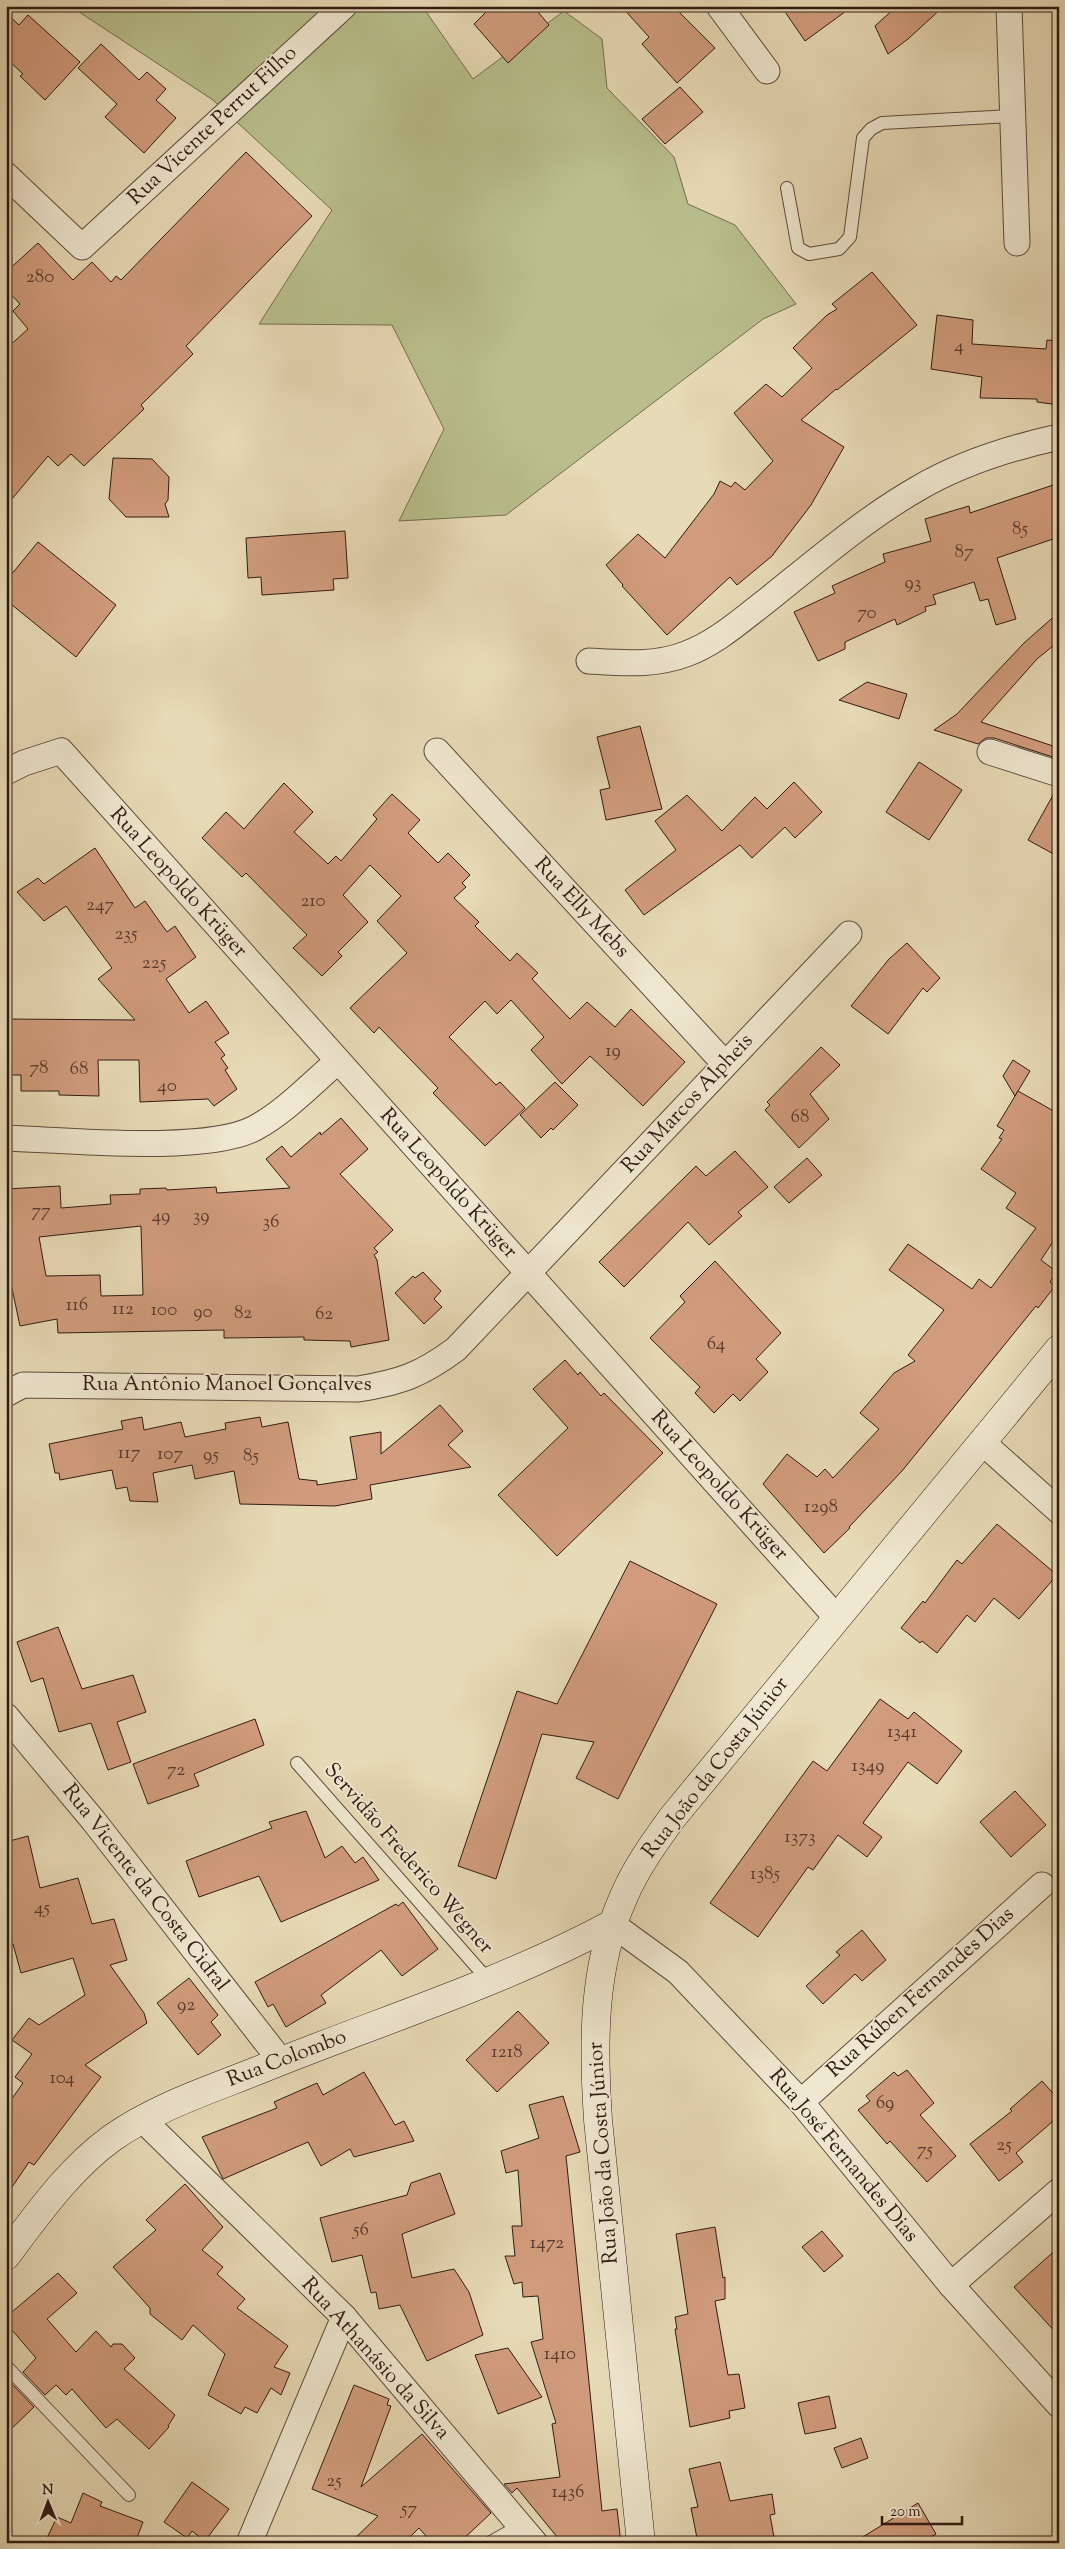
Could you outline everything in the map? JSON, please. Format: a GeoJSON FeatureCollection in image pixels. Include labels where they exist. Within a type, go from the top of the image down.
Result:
{"type":"FeatureCollection","features":[{"type":"Feature","properties":{"kind":"main road","name":"Rua João da Costa Júnior"},"geometry":{"type":"LineString","coordinates":[[641,2543],[598,2120],[595,2071],[599,1981],[612,1924],[624,1895],[642,1861],[672,1818],[1059,1350]]}},
{"type":"Feature","properties":{"kind":"main road","name":"Rua Colombo"},"geometry":{"type":"LineString","coordinates":[[9,2248],[85,2161],[113,2138],[143,2120],[172,2105],[281,2061],[546,1958],[612,1924]]}},
{"type":"Feature","properties":{"kind":"street","name":"Rua Vicente Perrut Filho"},"geometry":{"type":"LineString","coordinates":[[6,175],[82,246],[344,6]]}},
{"type":"Feature","properties":{"kind":"street"},"geometry":{"type":"LineString","coordinates":[[719,6],[767,70]]}},
{"type":"Feature","properties":{"kind":"street"},"geometry":{"type":"LineString","coordinates":[[1009,6],[1011,116],[1017,243]]}},
{"type":"Feature","properties":{"kind":"street"},"geometry":{"type":"LineString","coordinates":[[589,661],[631,663],[664,660],[687,654],[726,632],[871,519],[916,489],[984,457],[1059,437]]}},
{"type":"Feature","properties":{"kind":"street","name":"Rua Leopoldo Krüger"},"geometry":{"type":"LineString","coordinates":[[6,772],[24,763],[61,750],[837,1618]]}},
{"type":"Feature","properties":{"kind":"street","name":"Rua Elly Mebs"},"geometry":{"type":"LineString","coordinates":[[437,752],[726,1064]]}},
{"type":"Feature","properties":{"kind":"street"},"geometry":{"type":"LineString","coordinates":[[990,752],[1059,774]]}},
{"type":"Feature","properties":{"kind":"street","name":"Rua Marcos Alpheis"},"geometry":{"type":"LineString","coordinates":[[528,1273],[849,934]]}},
{"type":"Feature","properties":{"kind":"street"},"geometry":{"type":"LineString","coordinates":[[6,1138],[190,1142],[226,1137],[254,1128],[279,1112],[338,1061]]}},
{"type":"Feature","properties":{"kind":"street","name":"Rua Antônio Manoel Gonçalves"},"geometry":{"type":"LineString","coordinates":[[6,1394],[22,1385],[358,1389],[386,1384],[409,1378],[430,1368],[456,1349],[528,1273]]}},
{"type":"Feature","properties":{"kind":"street"},"geometry":{"type":"LineString","coordinates":[[982,1442],[1059,1511]]}},
{"type":"Feature","properties":{"kind":"street","name":"Rua Vicente da Costa Cidral"},"geometry":{"type":"LineString","coordinates":[[6,1716],[93,1820],[281,2061]]}},
{"type":"Feature","properties":{"kind":"street","name":"Rua Rúben Fernandes Dias"},"geometry":{"type":"LineString","coordinates":[[801,2102],[1042,1885]]}},
{"type":"Feature","properties":{"kind":"street","name":"Rua José Fernandes Dias"},"geometry":{"type":"LineString","coordinates":[[612,1924],[678,1972],[801,2102],[951,2285],[1059,2405]]}},
{"type":"Feature","properties":{"kind":"street","name":"Rua Athanásio da Silva"},"geometry":{"type":"LineString","coordinates":[[143,2120],[344,2317],[528,2534]]}},
{"type":"Feature","properties":{"kind":"street"},"geometry":{"type":"LineString","coordinates":[[951,2285],[1059,2191]]}},
{"type":"Feature","properties":{"kind":"street"},"geometry":{"type":"LineString","coordinates":[[249,2543],[344,2317]]}},
{"type":"Feature","properties":{"kind":"lane"},"geometry":{"type":"LineString","coordinates":[[787,188],[798,248],[809,254],[840,249],[850,237],[863,138],[871,129],[882,123],[1011,116]]}},
{"type":"Feature","properties":{"kind":"lane","name":"Servidão Frederico Wegner"},"geometry":{"type":"LineString","coordinates":[[297,1763],[490,1981]]}},
{"type":"Feature","properties":{"kind":"lane"},"geometry":{"type":"LineString","coordinates":[[6,2366],[129,2495]]}},
{"type":"Feature","properties":{"kind":"lane"},"geometry":{"type":"LineString","coordinates":[[489,2543],[528,2534]]}},
{"type":"Feature","properties":{"kind":"green space"},"geometry":{"type":"Polygon","coordinates":[[[70,6],[422,6],[473,79],[564,11],[602,39],[607,88],[674,157],[688,204],[735,225],[796,304],[763,319],[506,515],[399,521],[444,429],[392,325],[259,324],[332,210],[213,100],[70,6]]]}},
{"type":"Feature","properties":{"kind":"building"},"geometry":{"type":"Polygon","coordinates":[[[492,6],[533,6],[549,25],[508,63],[474,24],[492,6]]]}},
{"type":"Feature","properties":{"kind":"building"},"geometry":{"type":"Polygon","coordinates":[[[621,6],[673,6],[715,48],[677,83],[642,44],[649,37],[621,6]]]}},
{"type":"Feature","properties":{"kind":"building"},"geometry":{"type":"Polygon","coordinates":[[[781,6],[853,6],[805,41],[781,6]]]}},
{"type":"Feature","properties":{"kind":"building"},"geometry":{"type":"Polygon","coordinates":[[[897,6],[944,6],[908,39],[888,54],[875,26],[897,6]]]}},
{"type":"Feature","properties":{"kind":"building"},"geometry":{"type":"Polygon","coordinates":[[[6,13],[19,25],[28,15],[80,62],[45,100],[20,76],[23,74],[6,58],[6,13]]]}},
{"type":"Feature","properties":{"kind":"building"},"geometry":{"type":"Polygon","coordinates":[[[101,44],[139,80],[147,72],[166,89],[156,100],[176,118],[144,153],[105,117],[117,104],[78,68],[101,44]]]}},
{"type":"Feature","properties":{"kind":"building"},"geometry":{"type":"Polygon","coordinates":[[[680,87],[703,112],[665,144],[642,119],[680,87]]]}},
{"type":"Feature","properties":{"kind":"building"},"geometry":{"type":"Polygon","coordinates":[[[246,152],[312,216],[186,346],[193,354],[141,405],[144,409],[84,466],[71,454],[58,466],[48,456],[6,506],[6,349],[28,329],[13,311],[20,304],[6,289],[6,272],[38,243],[73,280],[92,262],[111,282],[116,276],[121,280],[246,152]]]}},
{"type":"Feature","properties":{"kind":"building"},"geometry":{"type":"Polygon","coordinates":[[[872,272],[917,325],[836,389],[801,420],[844,447],[811,505],[772,556],[737,585],[730,577],[667,635],[622,586],[606,565],[638,534],[665,558],[714,494],[720,481],[731,487],[735,482],[745,490],[773,461],[734,413],[766,384],[782,397],[812,368],[793,348],[827,315],[837,309],[832,304],[872,272]]]}},
{"type":"Feature","properties":{"kind":"building"},"geometry":{"type":"Polygon","coordinates":[[[937,315],[973,320],[972,344],[1046,349],[1047,340],[1059,341],[1059,405],[1037,402],[1037,399],[980,398],[982,377],[931,369],[937,315]]]}},
{"type":"Feature","properties":{"kind":"building"},"geometry":{"type":"Polygon","coordinates":[[[113,458],[152,459],[169,477],[168,500],[165,504],[169,517],[126,517],[109,499],[113,458]]]}},
{"type":"Feature","properties":{"kind":"building"},"geometry":{"type":"Polygon","coordinates":[[[1059,483],[1059,537],[997,558],[1016,619],[996,625],[988,599],[980,601],[974,582],[933,595],[936,604],[925,607],[926,611],[897,625],[895,619],[845,642],[845,649],[818,661],[794,612],[835,593],[832,586],[885,562],[883,554],[931,541],[925,519],[969,506],[970,513],[1059,483]]]}},
{"type":"Feature","properties":{"kind":"building"},"geometry":{"type":"Polygon","coordinates":[[[345,531],[348,578],[333,579],[334,590],[262,595],[261,577],[248,578],[246,538],[345,531]]]}},
{"type":"Feature","properties":{"kind":"building"},"geometry":{"type":"Polygon","coordinates":[[[38,542],[116,605],[76,657],[6,600],[6,581],[38,542]]]}},
{"type":"Feature","properties":{"kind":"building"},"geometry":{"type":"Polygon","coordinates":[[[1059,612],[1059,641],[1037,659],[981,722],[1059,748],[1059,759],[994,738],[986,738],[978,744],[934,730],[957,714],[1024,643],[1059,612]]]}},
{"type":"Feature","properties":{"kind":"building"},"geometry":{"type":"Polygon","coordinates":[[[867,682],[907,694],[899,719],[839,700],[867,682]]]}},
{"type":"Feature","properties":{"kind":"building"},"geometry":{"type":"Polygon","coordinates":[[[640,726],[662,809],[606,820],[600,790],[610,788],[597,737],[640,726]]]}},
{"type":"Feature","properties":{"kind":"building"},"geometry":{"type":"Polygon","coordinates":[[[919,762],[962,790],[929,840],[886,812],[919,762]]]}},
{"type":"Feature","properties":{"kind":"building"},"geometry":{"type":"Polygon","coordinates":[[[794,782],[822,812],[795,838],[785,827],[752,858],[740,845],[644,915],[625,890],[676,850],[655,821],[687,795],[722,831],[755,797],[767,809],[794,782]]]}},
{"type":"Feature","properties":{"kind":"building"},"geometry":{"type":"Polygon","coordinates":[[[284,783],[313,812],[294,832],[328,864],[336,856],[341,861],[377,819],[373,815],[392,794],[420,820],[408,833],[438,863],[448,853],[470,875],[462,883],[466,887],[454,898],[479,922],[475,926],[510,961],[517,953],[538,973],[532,979],[570,1019],[587,1002],[615,1027],[631,1009],[685,1062],[643,1106],[590,1056],[562,1084],[531,1050],[544,1037],[511,1000],[497,1014],[485,1001],[449,1037],[496,1085],[500,1082],[525,1108],[485,1146],[433,1093],[438,1088],[379,1027],[374,1033],[350,1008],[407,953],[377,921],[401,896],[370,865],[343,895],[368,922],[338,952],[342,956],[322,976],[293,948],[307,935],[246,873],[242,877],[202,838],[226,812],[244,829],[284,783]]]}},
{"type":"Feature","properties":{"kind":"building"},"geometry":{"type":"Polygon","coordinates":[[[1057,788],[1059,788],[1059,857],[1028,840],[1057,788]]]}},
{"type":"Feature","properties":{"kind":"building"},"geometry":{"type":"Polygon","coordinates":[[[95,848],[135,908],[145,901],[167,932],[175,926],[196,957],[166,979],[189,1013],[206,1001],[229,1033],[215,1042],[225,1055],[221,1058],[228,1068],[225,1070],[237,1089],[214,1106],[208,1099],[140,1102],[139,1060],[98,1060],[99,1096],[59,1095],[59,1091],[21,1091],[21,1075],[6,1075],[6,1019],[135,1020],[98,979],[112,968],[66,906],[44,921],[17,892],[38,878],[44,884],[95,848]]]}},
{"type":"Feature","properties":{"kind":"building"},"geometry":{"type":"Polygon","coordinates":[[[907,943],[940,978],[927,992],[923,988],[888,1034],[851,1006],[889,959],[907,943]]]}},
{"type":"Feature","properties":{"kind":"building"},"geometry":{"type":"Polygon","coordinates":[[[821,1047],[840,1065],[810,1094],[829,1119],[799,1148],[765,1110],[770,1105],[767,1102],[821,1047]]]}},
{"type":"Feature","properties":{"kind":"building"},"geometry":{"type":"Polygon","coordinates":[[[1013,1060],[1030,1071],[1015,1096],[1003,1076],[1013,1060]]]}},
{"type":"Feature","properties":{"kind":"building"},"geometry":{"type":"Polygon","coordinates":[[[555,1082],[578,1105],[553,1130],[551,1128],[541,1138],[520,1115],[555,1082]]]}},
{"type":"Feature","properties":{"kind":"building"},"geometry":{"type":"Polygon","coordinates":[[[1018,1091],[1059,1114],[1059,1243],[1054,1240],[1041,1260],[1057,1272],[1050,1282],[1055,1286],[1038,1308],[1036,1306],[902,1471],[850,1528],[824,1553],[763,1484],[787,1454],[817,1477],[825,1469],[833,1478],[879,1429],[860,1413],[894,1373],[915,1361],[908,1355],[944,1310],[889,1270],[908,1244],[972,1289],[979,1279],[991,1288],[1036,1228],[1006,1208],[1016,1193],[981,1169],[1002,1139],[999,1138],[1004,1130],[997,1126],[1018,1091]]]}},
{"type":"Feature","properties":{"kind":"building"},"geometry":{"type":"Polygon","coordinates":[[[341,1118],[368,1149],[340,1174],[393,1230],[374,1248],[378,1252],[374,1255],[377,1260],[389,1340],[351,1347],[350,1341],[304,1340],[304,1337],[224,1338],[224,1330],[58,1333],[57,1319],[20,1326],[6,1260],[6,1189],[60,1186],[61,1208],[111,1204],[110,1195],[140,1194],[140,1189],[166,1188],[167,1190],[216,1187],[217,1193],[290,1188],[266,1159],[282,1146],[291,1157],[320,1132],[321,1135],[341,1118]],[[141,1226],[39,1237],[46,1276],[100,1275],[101,1296],[143,1295],[141,1226]]]}},
{"type":"Feature","properties":{"kind":"building"},"geometry":{"type":"Polygon","coordinates":[[[735,1151],[768,1187],[738,1212],[742,1216],[709,1245],[688,1222],[624,1287],[599,1262],[696,1166],[706,1176],[735,1151]]]}},
{"type":"Feature","properties":{"kind":"building"},"geometry":{"type":"Polygon","coordinates":[[[807,1158],[822,1175],[789,1203],[774,1187],[807,1158]]]}},
{"type":"Feature","properties":{"kind":"building"},"geometry":{"type":"Polygon","coordinates":[[[715,1261],[781,1333],[756,1359],[768,1372],[740,1401],[733,1394],[714,1413],[695,1393],[700,1387],[650,1338],[685,1302],[680,1296],[715,1261]]]}},
{"type":"Feature","properties":{"kind":"building"},"geometry":{"type":"Polygon","coordinates":[[[423,1272],[441,1291],[434,1299],[442,1307],[424,1324],[395,1293],[413,1276],[415,1278],[423,1272]]]}},
{"type":"Feature","properties":{"kind":"building"},"geometry":{"type":"Polygon","coordinates":[[[565,1360],[578,1375],[580,1372],[601,1396],[604,1393],[663,1453],[557,1556],[498,1495],[568,1428],[533,1389],[565,1360]]]}},
{"type":"Feature","properties":{"kind":"building"},"geometry":{"type":"Polygon","coordinates":[[[440,1405],[463,1431],[448,1445],[471,1467],[370,1485],[372,1499],[335,1506],[240,1504],[234,1471],[195,1479],[192,1465],[153,1473],[158,1502],[130,1501],[127,1487],[116,1489],[112,1470],[60,1480],[59,1473],[55,1473],[49,1444],[123,1429],[121,1421],[142,1417],[144,1430],[181,1422],[185,1437],[226,1429],[225,1423],[260,1417],[262,1427],[288,1422],[299,1479],[317,1481],[317,1485],[357,1479],[350,1437],[381,1432],[381,1454],[440,1405]]]}},
{"type":"Feature","properties":{"kind":"building"},"geometry":{"type":"Polygon","coordinates":[[[997,1524],[1057,1575],[1019,1619],[994,1598],[975,1622],[967,1615],[937,1653],[901,1628],[923,1601],[925,1603],[957,1560],[962,1564],[997,1524]]]}},
{"type":"Feature","properties":{"kind":"building"},"geometry":{"type":"Polygon","coordinates":[[[630,1561],[717,1604],[618,1799],[576,1778],[594,1742],[542,1734],[496,1879],[458,1866],[517,1691],[557,1704],[630,1561]]]}},
{"type":"Feature","properties":{"kind":"building"},"geometry":{"type":"Polygon","coordinates":[[[58,1627],[82,1689],[133,1675],[146,1712],[117,1722],[131,1762],[108,1770],[91,1723],[59,1732],[43,1678],[31,1682],[17,1642],[58,1627]]]}},
{"type":"Feature","properties":{"kind":"building"},"geometry":{"type":"Polygon","coordinates":[[[880,1699],[908,1719],[914,1712],[962,1751],[937,1784],[908,1762],[863,1823],[882,1837],[867,1857],[838,1835],[813,1870],[808,1867],[758,1937],[710,1903],[813,1761],[827,1771],[880,1699]]]}},
{"type":"Feature","properties":{"kind":"building"},"geometry":{"type":"Polygon","coordinates":[[[255,1719],[264,1745],[194,1774],[199,1786],[148,1804],[133,1764],[255,1719]]]}},
{"type":"Feature","properties":{"kind":"building"},"geometry":{"type":"Polygon","coordinates":[[[1015,1791],[1046,1825],[1011,1857],[980,1822],[1015,1791]]]}},
{"type":"Feature","properties":{"kind":"building"},"geometry":{"type":"Polygon","coordinates":[[[306,1811],[325,1858],[342,1846],[355,1863],[363,1857],[379,1880],[281,1922],[259,1876],[199,1897],[186,1861],[272,1828],[269,1822],[306,1811]]]}},
{"type":"Feature","properties":{"kind":"building"},"geometry":{"type":"Polygon","coordinates":[[[28,1836],[40,1888],[78,1878],[92,1924],[114,1919],[127,1960],[110,1965],[144,2013],[147,2023],[85,2065],[101,2077],[34,2165],[29,2162],[6,2196],[6,2107],[23,2083],[15,2077],[32,2054],[12,2040],[29,2018],[39,2025],[85,1995],[73,1958],[21,1973],[13,1944],[6,1947],[6,1842],[28,1836]]]}},
{"type":"Feature","properties":{"kind":"building"},"geometry":{"type":"Polygon","coordinates":[[[403,1902],[438,1949],[402,1976],[381,1950],[321,1995],[326,2003],[286,2027],[273,2004],[268,2007],[255,1982],[396,1904],[398,1906],[403,1902]]]}},
{"type":"Feature","properties":{"kind":"building"},"geometry":{"type":"Polygon","coordinates":[[[862,1930],[886,1960],[862,1981],[855,1974],[823,2004],[806,1986],[840,1955],[836,1952],[862,1930]]]}},
{"type":"Feature","properties":{"kind":"building"},"geometry":{"type":"Polygon","coordinates":[[[189,1978],[218,2015],[211,2022],[221,2035],[198,2055],[157,2003],[189,1978]]]}},
{"type":"Feature","properties":{"kind":"building"},"geometry":{"type":"Polygon","coordinates":[[[518,2011],[549,2043],[497,2092],[466,2060],[518,2011]]]}},
{"type":"Feature","properties":{"kind":"building"},"geometry":{"type":"Polygon","coordinates":[[[907,2070],[934,2103],[920,2115],[956,2156],[927,2182],[890,2141],[887,2144],[858,2110],[870,2101],[866,2096],[894,2072],[898,2076],[907,2070]]]}},
{"type":"Feature","properties":{"kind":"building"},"geometry":{"type":"Polygon","coordinates":[[[364,2072],[395,2125],[404,2121],[414,2141],[354,2157],[350,2149],[321,2166],[308,2142],[223,2179],[202,2137],[277,2108],[274,2102],[317,2083],[323,2095],[364,2072]]]}},
{"type":"Feature","properties":{"kind":"building"},"geometry":{"type":"Polygon","coordinates":[[[1042,2081],[1059,2100],[1059,2116],[1016,2153],[1023,2162],[999,2181],[970,2144],[1012,2111],[1010,2109],[1042,2081]]]}},
{"type":"Feature","properties":{"kind":"building"},"geometry":{"type":"Polygon","coordinates":[[[563,2096],[580,2152],[566,2156],[602,2511],[617,2509],[621,2543],[562,2543],[517,2488],[512,2493],[504,2484],[560,2477],[552,2424],[556,2423],[531,2342],[543,2339],[538,2296],[523,2297],[522,2282],[514,2284],[505,2256],[515,2256],[512,2226],[522,2226],[518,2170],[506,2173],[501,2151],[539,2138],[529,2105],[563,2096]]]}},
{"type":"Feature","properties":{"kind":"building"},"geometry":{"type":"Polygon","coordinates":[[[440,2173],[455,2214],[402,2234],[412,2278],[454,2269],[469,2292],[483,2335],[427,2361],[400,2305],[379,2309],[376,2292],[371,2293],[362,2255],[332,2262],[320,2218],[407,2195],[411,2183],[440,2173]]]}},
{"type":"Feature","properties":{"kind":"building"},"geometry":{"type":"Polygon","coordinates":[[[185,2184],[223,2227],[202,2250],[223,2267],[217,2274],[245,2299],[237,2308],[288,2346],[274,2367],[290,2373],[281,2395],[271,2388],[257,2413],[245,2407],[241,2414],[208,2395],[225,2354],[193,2325],[182,2340],[150,2314],[150,2308],[113,2267],[156,2230],[146,2220],[185,2184]]]}},
{"type":"Feature","properties":{"kind":"building"},"geometry":{"type":"Polygon","coordinates":[[[715,2227],[723,2278],[725,2277],[725,2299],[715,2301],[728,2375],[739,2374],[745,2408],[729,2411],[730,2418],[690,2427],[675,2329],[677,2329],[675,2317],[688,2314],[676,2234],[715,2227]]]}},
{"type":"Feature","properties":{"kind":"building"},"geometry":{"type":"Polygon","coordinates":[[[822,2231],[843,2256],[824,2272],[802,2247],[822,2231]]]}},
{"type":"Feature","properties":{"kind":"building"},"geometry":{"type":"Polygon","coordinates":[[[1059,2247],[1059,2336],[1014,2287],[1059,2247]]]}},
{"type":"Feature","properties":{"kind":"building"},"geometry":{"type":"Polygon","coordinates":[[[58,2273],[77,2293],[47,2319],[76,2352],[96,2331],[111,2347],[113,2344],[122,2344],[135,2358],[124,2369],[175,2415],[169,2427],[149,2449],[117,2419],[106,2428],[72,2389],[66,2395],[56,2385],[45,2395],[23,2372],[36,2358],[6,2323],[6,2317],[58,2273]]]}},
{"type":"Feature","properties":{"kind":"building"},"geometry":{"type":"Polygon","coordinates":[[[508,2348],[542,2397],[498,2414],[475,2355],[508,2348]]]}},
{"type":"Feature","properties":{"kind":"building"},"geometry":{"type":"Polygon","coordinates":[[[11,2383],[34,2407],[6,2434],[6,2389],[11,2383]]]}},
{"type":"Feature","properties":{"kind":"building"},"geometry":{"type":"Polygon","coordinates":[[[354,2385],[389,2399],[387,2405],[391,2406],[361,2487],[422,2434],[491,2513],[459,2543],[432,2543],[419,2528],[404,2543],[350,2543],[378,2516],[312,2489],[354,2385]]]}},
{"type":"Feature","properties":{"kind":"building"},"geometry":{"type":"Polygon","coordinates":[[[829,2396],[836,2428],[805,2434],[798,2403],[829,2396]]]}},
{"type":"Feature","properties":{"kind":"building"},"geometry":{"type":"Polygon","coordinates":[[[861,2438],[868,2458],[842,2468],[834,2448],[861,2438]]]}},
{"type":"Feature","properties":{"kind":"building"},"geometry":{"type":"Polygon","coordinates":[[[720,2462],[730,2501],[772,2494],[775,2514],[770,2515],[775,2543],[698,2543],[691,2508],[698,2507],[689,2469],[720,2462]]]}},
{"type":"Feature","properties":{"kind":"building"},"geometry":{"type":"Polygon","coordinates":[[[192,2482],[229,2509],[205,2541],[192,2531],[187,2538],[164,2522],[192,2482]]]}},
{"type":"Feature","properties":{"kind":"building"},"geometry":{"type":"Polygon","coordinates":[[[83,2493],[102,2502],[100,2506],[143,2522],[135,2543],[59,2543],[47,2538],[57,2517],[71,2523],[83,2493]]]}},
{"type":"Feature","properties":{"kind":"building"},"geometry":{"type":"Polygon","coordinates":[[[918,2503],[936,2534],[921,2543],[853,2543],[918,2503]]]}}]}
